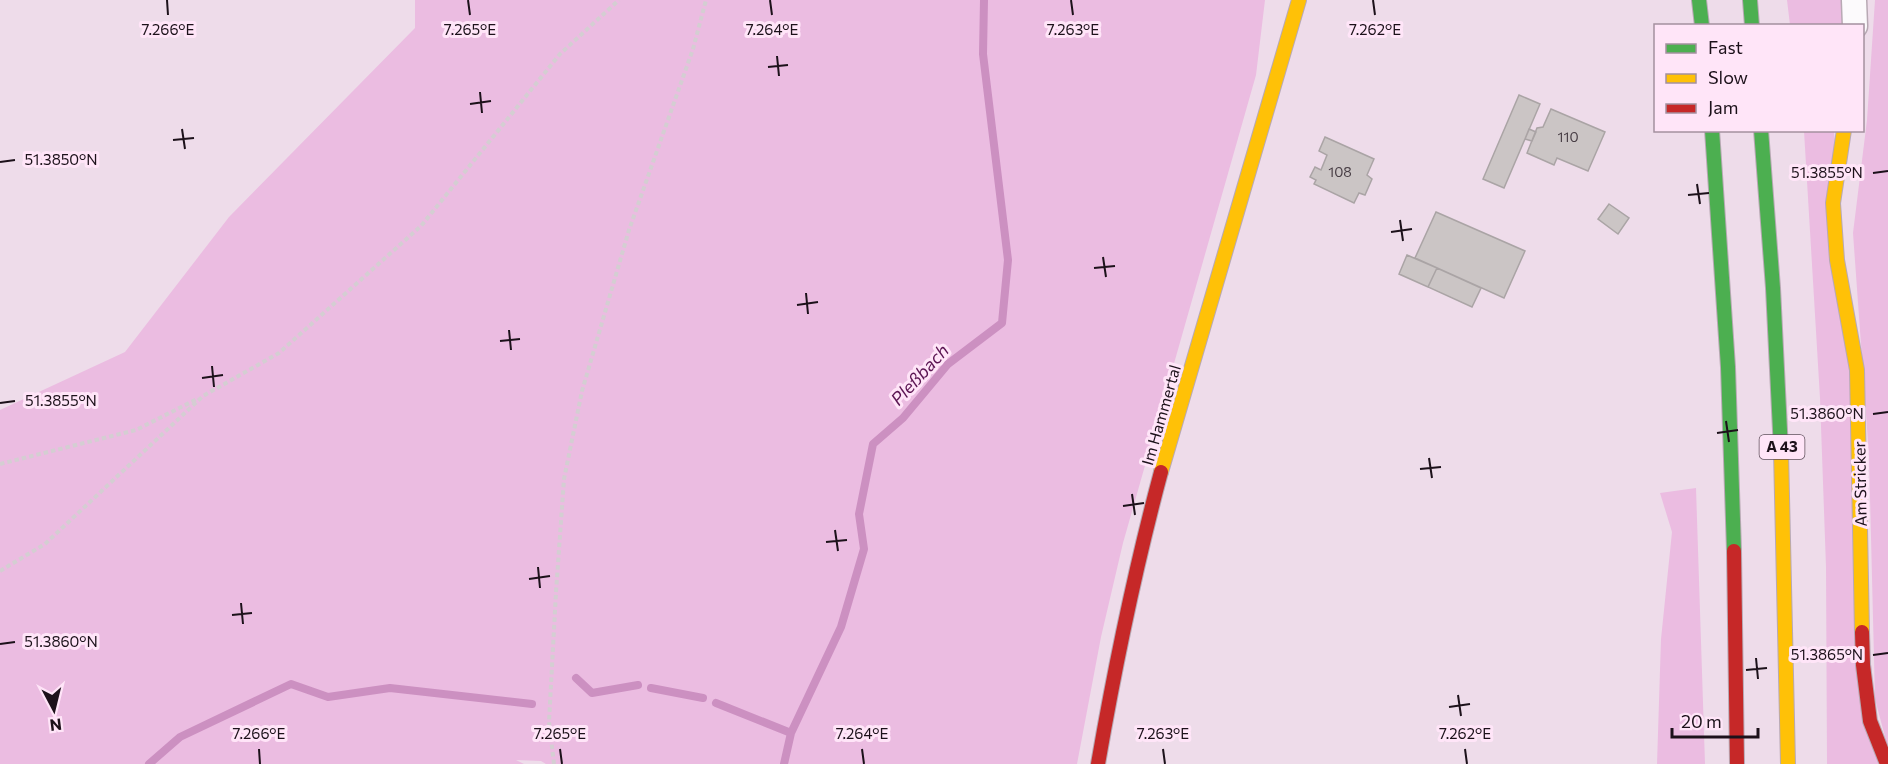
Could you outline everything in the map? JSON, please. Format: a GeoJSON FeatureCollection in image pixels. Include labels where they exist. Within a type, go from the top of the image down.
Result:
{"type":"FeatureCollection","features":[{"type":"Feature","properties":{"kind":"main road","name":"Im Hammertal"},"geometry":{"type":"LineString","coordinates":[[1098,764],[1119,642],[1142,547],[1216,281],[1299,0]]}},
{"type":"Feature","properties":{"kind":"main road"},"geometry":{"type":"LineString","coordinates":[[1699,0],[1702,24]]}},
{"type":"Feature","properties":{"kind":"main road"},"geometry":{"type":"LineString","coordinates":[[1750,0],[1752,24]]}},
{"type":"Feature","properties":{"kind":"main road"},"geometry":{"type":"LineString","coordinates":[[1712,132],[1720,213],[1731,403],[1737,577],[1737,764]]}},
{"type":"Feature","properties":{"kind":"main road","name":"A 43"},"geometry":{"type":"LineString","coordinates":[[1761,132],[1780,396],[1786,571],[1788,764]]}},
{"type":"Feature","properties":{"kind":"main road","name":"Am Stricker"},"geometry":{"type":"LineString","coordinates":[[1844,132],[1833,203],[1837,260],[1857,370],[1863,665],[1870,721],[1887,764]]}},
{"type":"Feature","properties":{"kind":"street"},"geometry":{"type":"LineString","coordinates":[[1854,0],[1855,24]]}},
{"type":"Feature","properties":{"kind":"path"},"geometry":{"type":"LineString","coordinates":[[0,464],[136,430],[203,396],[279,353],[421,226],[560,54],[619,0]]}},
{"type":"Feature","properties":{"kind":"path"},"geometry":{"type":"LineString","coordinates":[[554,764],[549,722],[556,592],[564,479],[579,402],[629,230],[674,105],[706,0]]}},
{"type":"Feature","properties":{"kind":"path"},"geometry":{"type":"LineString","coordinates":[[0,571],[45,544],[203,396]]}},
{"type":"Feature","properties":{"kind":"shaded area"},"geometry":{"type":"Polygon","coordinates":[[[415,0],[1265,0],[1256,75],[1123,543],[1101,637],[1077,764],[546,764],[541,761],[516,760],[524,764],[0,764],[0,410],[125,352],[229,217],[415,28],[415,0]]]}},
{"type":"Feature","properties":{"kind":"shaded area"},"geometry":{"type":"Polygon","coordinates":[[[1787,0],[1843,0],[1845,24],[1790,24],[1787,0]]]}},
{"type":"Feature","properties":{"kind":"shaded area"},"geometry":{"type":"Polygon","coordinates":[[[1875,0],[1888,0],[1888,748],[1875,699],[1869,456],[1853,233],[1867,120],[1875,0]]]}},
{"type":"Feature","properties":{"kind":"shaded area"},"geometry":{"type":"Polygon","coordinates":[[[1804,132],[1834,132],[1878,764],[1827,764],[1826,567],[1820,398],[1804,132]]]}},
{"type":"Feature","properties":{"kind":"shaded area"},"geometry":{"type":"Polygon","coordinates":[[[1696,488],[1705,764],[1657,764],[1661,639],[1672,532],[1660,493],[1696,488]]]}},
{"type":"Feature","properties":{"kind":"building"},"geometry":{"type":"Polygon","coordinates":[[[1519,95],[1540,104],[1504,188],[1483,179],[1519,95]]]}},
{"type":"Feature","properties":{"kind":"building"},"geometry":{"type":"Polygon","coordinates":[[[1551,109],[1605,132],[1588,171],[1557,158],[1554,165],[1527,153],[1537,128],[1543,127],[1551,109]]]}},
{"type":"Feature","properties":{"kind":"building"},"geometry":{"type":"Polygon","coordinates":[[[1529,129],[1536,132],[1532,141],[1525,139],[1529,129]]]}},
{"type":"Feature","properties":{"kind":"building"},"geometry":{"type":"Polygon","coordinates":[[[1325,137],[1374,159],[1367,175],[1372,179],[1365,195],[1359,193],[1354,203],[1314,184],[1316,180],[1310,177],[1315,167],[1321,170],[1327,155],[1319,151],[1325,137]]]}},
{"type":"Feature","properties":{"kind":"building"},"geometry":{"type":"Polygon","coordinates":[[[1609,204],[1629,218],[1618,234],[1598,219],[1609,204]]]}},
{"type":"Feature","properties":{"kind":"building"},"geometry":{"type":"Polygon","coordinates":[[[1436,212],[1525,251],[1504,298],[1415,258],[1436,212]]]}},
{"type":"Feature","properties":{"kind":"building"},"geometry":{"type":"Polygon","coordinates":[[[1407,255],[1437,268],[1428,287],[1399,274],[1407,255]]]}},
{"type":"Feature","properties":{"kind":"building"},"geometry":{"type":"Polygon","coordinates":[[[1437,268],[1481,288],[1472,307],[1428,287],[1437,268]]]}},
{"type":"Feature","properties":{"kind":"waterway","name":"Pleßbach"},"geometry":{"type":"LineString","coordinates":[[784,764],[791,733],[841,627],[864,549],[859,514],[873,444],[903,418],[948,364],[1002,323],[1008,260],[983,54],[984,0]]}},
{"type":"Feature","properties":{"kind":"waterway"},"geometry":{"type":"LineString","coordinates":[[576,678],[592,693],[638,685]]}},
{"type":"Feature","properties":{"kind":"waterway"},"geometry":{"type":"LineString","coordinates":[[149,764],[180,737],[291,684],[328,697],[390,688],[532,704]]}},
{"type":"Feature","properties":{"kind":"waterway"},"geometry":{"type":"LineString","coordinates":[[651,688],[703,698]]}},
{"type":"Feature","properties":{"kind":"waterway"},"geometry":{"type":"LineString","coordinates":[[716,703],[791,733]]}},
{"type":"Feature","properties":{"kind":"traffic: fast"},"geometry":{"type":"LineString","coordinates":[[1699,0],[1702,24]]}},
{"type":"Feature","properties":{"kind":"traffic: fast"},"geometry":{"type":"LineString","coordinates":[[1750,0],[1752,24]]}},
{"type":"Feature","properties":{"kind":"traffic: fast"},"geometry":{"type":"LineString","coordinates":[[1712,132],[1728,367],[1734,551]]}},
{"type":"Feature","properties":{"kind":"traffic: fast"},"geometry":{"type":"LineString","coordinates":[[1761,132],[1773,288],[1781,451]]}},
{"type":"Feature","properties":{"kind":"traffic: slow"},"geometry":{"type":"LineString","coordinates":[[1161,472],[1299,0]]}},
{"type":"Feature","properties":{"kind":"traffic: slow"},"geometry":{"type":"LineString","coordinates":[[1844,132],[1833,203],[1837,260],[1857,370],[1862,632]]}},
{"type":"Feature","properties":{"kind":"traffic: slow"},"geometry":{"type":"LineString","coordinates":[[1781,451],[1788,764]]}},
{"type":"Feature","properties":{"kind":"traffic: jam"},"geometry":{"type":"LineString","coordinates":[[1098,764],[1126,618],[1161,472]]}},
{"type":"Feature","properties":{"kind":"traffic: jam"},"geometry":{"type":"LineString","coordinates":[[1734,551],[1737,764]]}},
{"type":"Feature","properties":{"kind":"traffic: jam"},"geometry":{"type":"LineString","coordinates":[[1862,632],[1863,665],[1870,721],[1887,764]]}}]}
